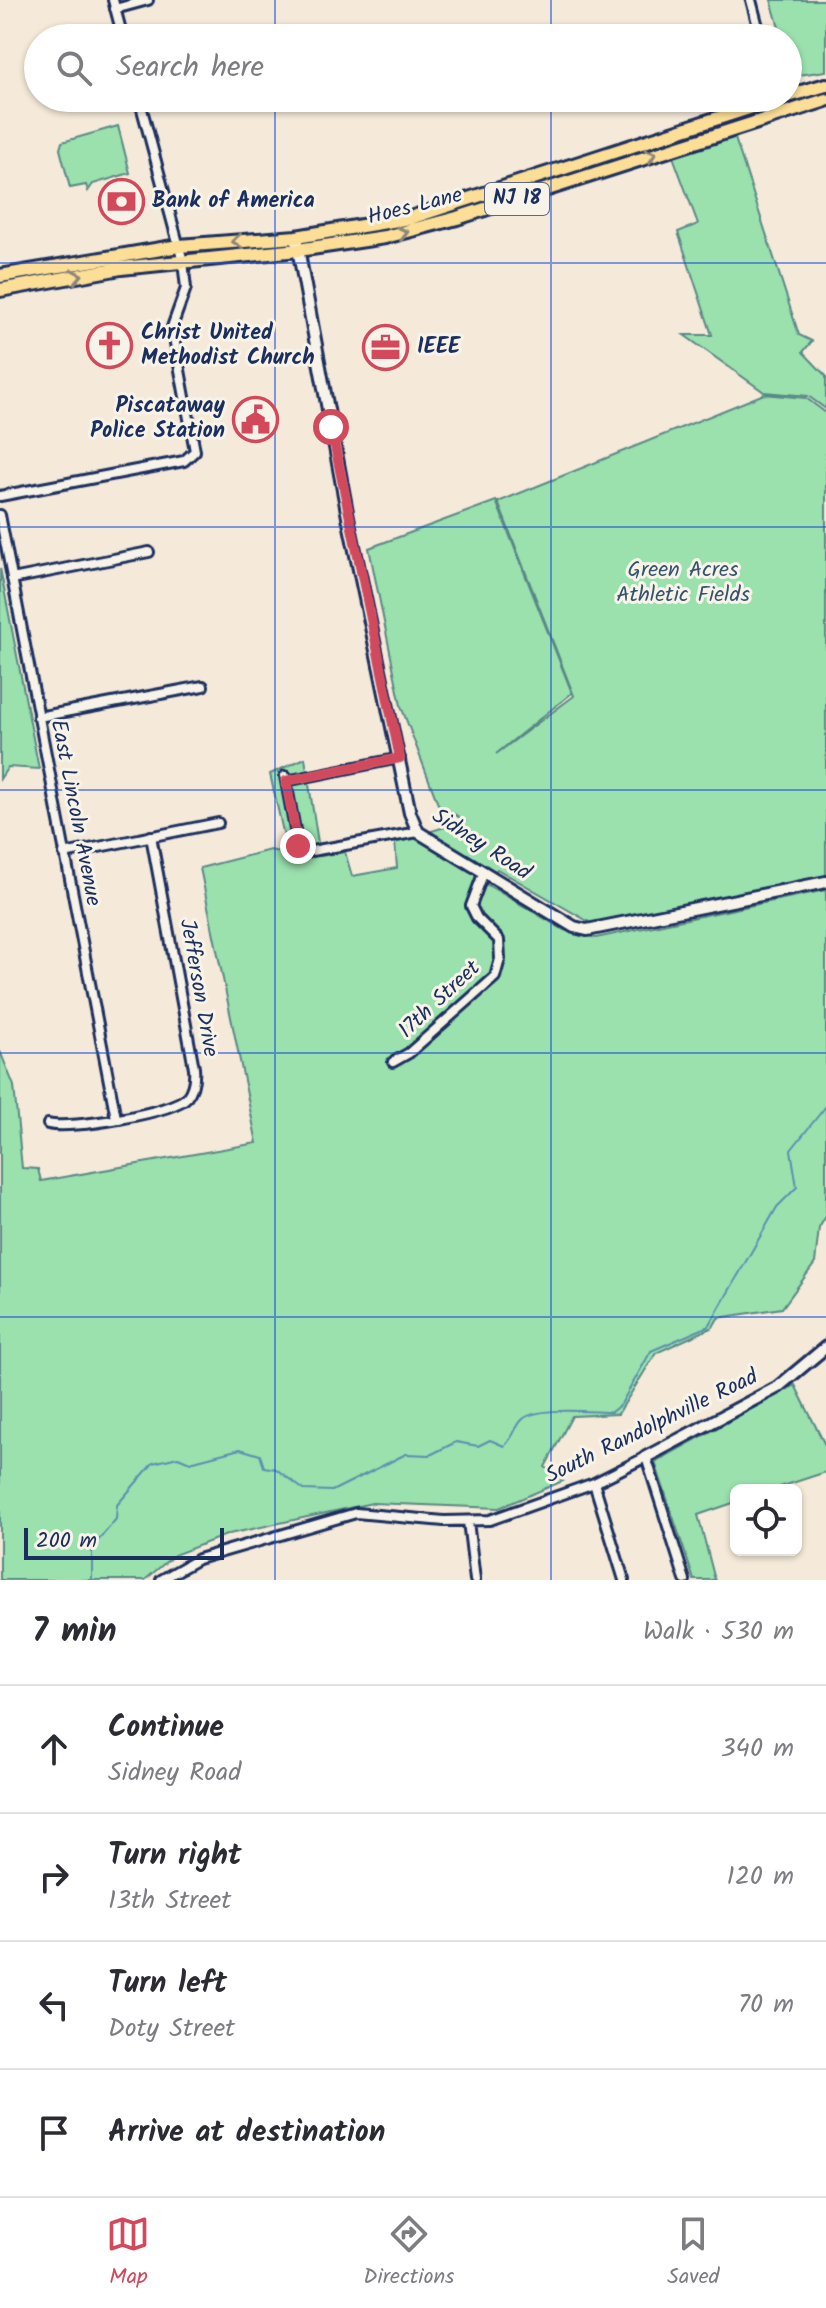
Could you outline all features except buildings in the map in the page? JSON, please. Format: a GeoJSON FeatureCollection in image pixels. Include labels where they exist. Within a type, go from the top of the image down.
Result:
{"type":"FeatureCollection","features":[{"type":"Feature","properties":{"kind":"highway"},"geometry":{"type":"LineString","coordinates":[[802,92],[826,85]]}},
{"type":"Feature","properties":{"kind":"highway","name":"Hoes Lane"},"geometry":{"type":"LineString","coordinates":[[802,107],[826,100]]}},
{"type":"Feature","properties":{"kind":"highway","name":"Hoes Lane"},"geometry":{"type":"LineString","coordinates":[[0,290],[121,268],[183,262],[297,243],[410,218],[735,112]]}},
{"type":"Feature","properties":{"kind":"highway","name":"Hoes Lane"},"geometry":{"type":"LineString","coordinates":[[0,276],[179,246],[385,237],[457,218],[784,112]]}},
{"type":"Feature","properties":{"kind":"street"},"geometry":{"type":"LineString","coordinates":[[119,24],[114,4],[148,0]]}},
{"type":"Feature","properties":{"kind":"street"},"geometry":{"type":"LineString","coordinates":[[751,0],[757,24]]}},
{"type":"Feature","properties":{"kind":"street"},"geometry":{"type":"LineString","coordinates":[[0,496],[184,461],[190,457],[196,443],[172,327],[186,288],[183,262],[143,112]]}},
{"type":"Feature","properties":{"kind":"street","name":"Sidney Road"},"geometry":{"type":"LineString","coordinates":[[297,243],[348,517],[410,813],[418,832],[574,927],[587,930],[826,882]]}},
{"type":"Feature","properties":{"kind":"street","name":"East Lincoln Avenue"},"geometry":{"type":"LineString","coordinates":[[0,515],[116,1118]]}},
{"type":"Feature","properties":{"kind":"street"},"geometry":{"type":"LineString","coordinates":[[12,579],[149,552]]}},
{"type":"Feature","properties":{"kind":"street"},"geometry":{"type":"LineString","coordinates":[[38,717],[203,686]]}},
{"type":"Feature","properties":{"kind":"street"},"geometry":{"type":"LineString","coordinates":[[400,758],[285,778],[298,846],[310,853],[418,832]]}},
{"type":"Feature","properties":{"kind":"street"},"geometry":{"type":"LineString","coordinates":[[64,854],[218,823]]}},
{"type":"Feature","properties":{"kind":"street","name":"Jefferson Drive"},"geometry":{"type":"LineString","coordinates":[[48,1124],[66,1126],[174,1105],[185,1099],[194,1085],[194,1068],[151,836]]}},
{"type":"Feature","properties":{"kind":"street","name":"17th Street"},"geometry":{"type":"LineString","coordinates":[[393,1062],[409,1053],[495,977],[500,959],[499,940],[477,918],[471,906],[483,874]]}},
{"type":"Feature","properties":{"kind":"street","name":"South Randolphville Road"},"geometry":{"type":"LineString","coordinates":[[161,1580],[198,1559],[356,1513],[490,1520],[594,1483],[646,1457],[778,1387],[826,1347]]}},
{"type":"Feature","properties":{"kind":"street"},"geometry":{"type":"LineString","coordinates":[[646,1457],[685,1580]]}},
{"type":"Feature","properties":{"kind":"street"},"geometry":{"type":"LineString","coordinates":[[594,1483],[624,1580]]}},
{"type":"Feature","properties":{"kind":"street"},"geometry":{"type":"LineString","coordinates":[[468,1521],[475,1580]]}},
{"type":"Feature","properties":{"kind":"green space"},"geometry":{"type":"Polygon","coordinates":[[[771,0],[826,0],[826,71],[802,75],[802,24],[778,24],[771,0]]]}},
{"type":"Feature","properties":{"kind":"green space"},"geometry":{"type":"Polygon","coordinates":[[[118,126],[130,173],[93,184],[88,191],[86,185],[70,188],[60,149],[62,142],[118,126]]]}},
{"type":"Feature","properties":{"kind":"green space"},"geometry":{"type":"Polygon","coordinates":[[[733,132],[799,335],[812,341],[803,352],[826,376],[826,409],[808,396],[764,392],[684,335],[712,335],[678,232],[698,224],[671,151],[733,132]]]}},
{"type":"Feature","properties":{"kind":"green space","name":"Green Acres Athletic Fields"},"geometry":{"type":"Polygon","coordinates":[[[764,394],[806,398],[826,413],[826,876],[591,923],[497,869],[486,884],[564,930],[596,938],[826,890],[826,1216],[819,1228],[815,1263],[782,1308],[718,1318],[713,1327],[656,1353],[618,1414],[572,1416],[545,1467],[563,1481],[499,1508],[372,1503],[229,1534],[174,1555],[145,1580],[0,1580],[0,1051],[14,1086],[22,1168],[38,1169],[41,1181],[257,1143],[200,868],[270,850],[288,854],[270,774],[305,758],[320,856],[345,852],[352,876],[397,868],[395,842],[465,821],[438,804],[401,706],[369,548],[496,501],[572,693],[496,754],[574,696],[498,502],[764,394]]]}},
{"type":"Feature","properties":{"kind":"green space"},"geometry":{"type":"Polygon","coordinates":[[[0,568],[39,769],[8,767],[0,779],[0,568]]]}},
{"type":"Feature","properties":{"kind":"green space"},"geometry":{"type":"Polygon","coordinates":[[[795,1385],[826,1447],[826,1472],[789,1484],[730,1484],[730,1504],[698,1515],[715,1580],[694,1580],[655,1462],[795,1385]]]}},
{"type":"Feature","properties":{"kind":"waterway"},"geometry":{"type":"LineString","coordinates":[[92,1580],[92,1548],[116,1519],[117,1505],[153,1463],[178,1457],[190,1462],[240,1449],[260,1455],[264,1467],[276,1469],[304,1490],[332,1491],[406,1454],[430,1455],[456,1442],[478,1446],[490,1440],[504,1446],[522,1420],[539,1413],[611,1412],[621,1404],[651,1351],[709,1326],[777,1207],[797,1187],[791,1150],[826,1106]]}},
{"type":"Feature","properties":{"kind":"place","name":"Bank of America"},"geometry":{"type":"Point","coordinates":[121,201]}},
{"type":"Feature","properties":{"kind":"place","name":"Christ United Methodist Church"},"geometry":{"type":"Point","coordinates":[110,346]}},
{"type":"Feature","properties":{"kind":"place","name":"IEEE"},"geometry":{"type":"Point","coordinates":[386,347]}},
{"type":"Feature","properties":{"kind":"place","name":"Piscataway Police Station"},"geometry":{"type":"Point","coordinates":[256,419]}},
{"type":"Feature","properties":{"kind":"route"},"geometry":{"type":"LineString","coordinates":[[298,846],[286,781],[400,758],[331,427]]}}]}
